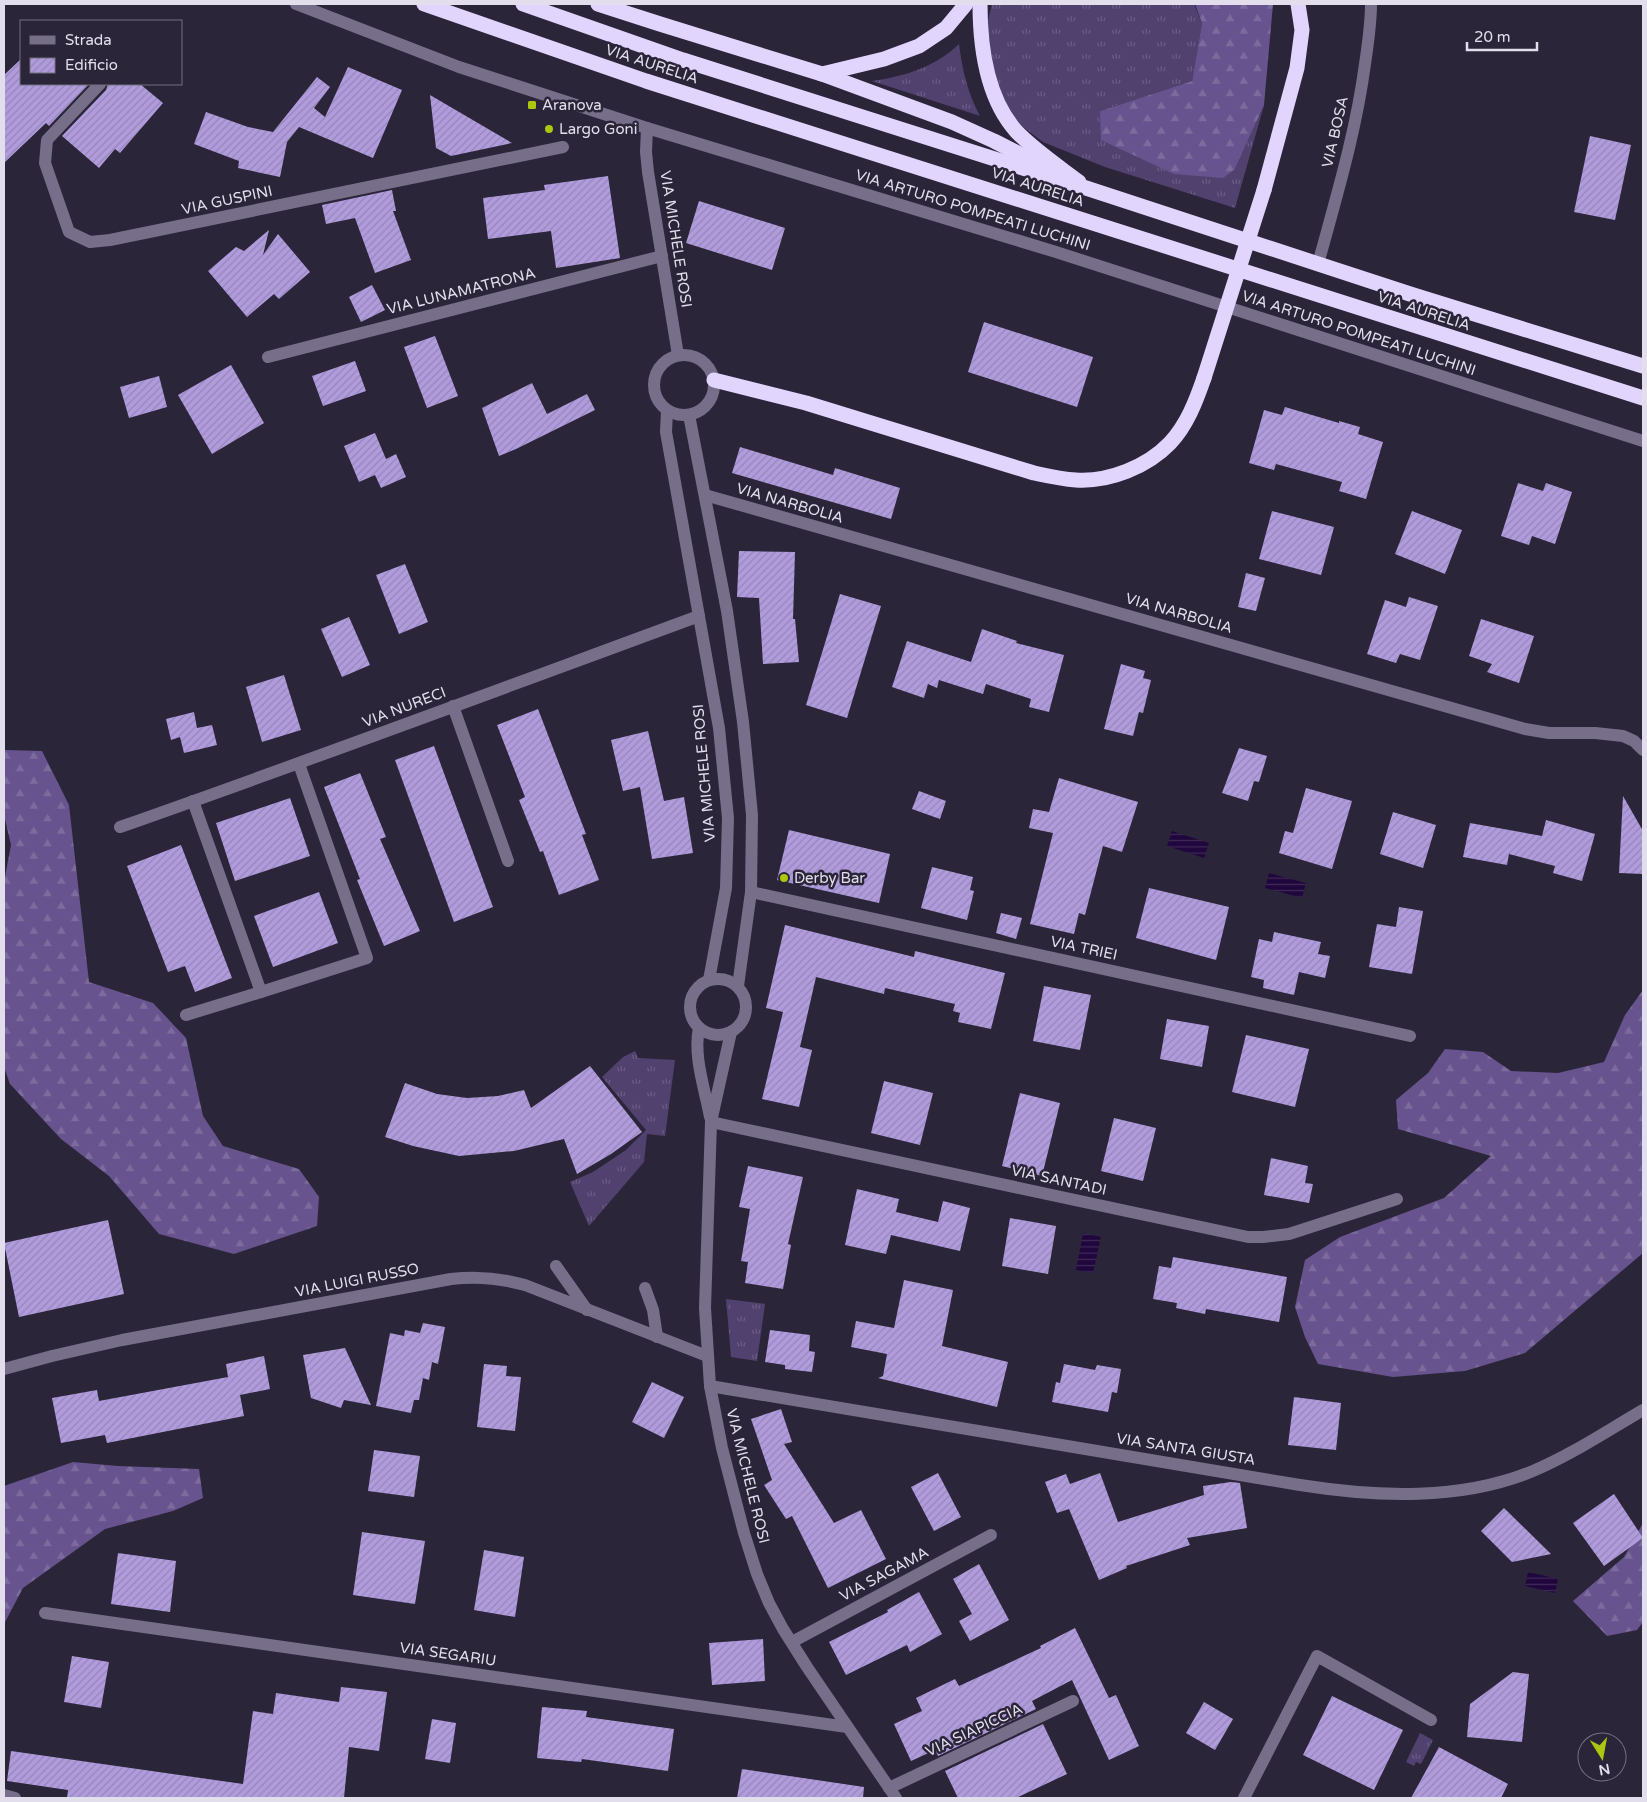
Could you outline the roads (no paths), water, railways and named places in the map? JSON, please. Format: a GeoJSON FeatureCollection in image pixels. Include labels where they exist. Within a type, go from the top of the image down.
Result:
{"type":"FeatureCollection","features":[{"type":"Feature","properties":{"kind":"highway","name":"VIA AURELIA"},"geometry":{"type":"LineString","coordinates":[[424,4],[646,81],[1643,398]]}},
{"type":"Feature","properties":{"kind":"highway","name":"VIA AURELIA"},"geometry":{"type":"LineString","coordinates":[[523,4],[683,60],[1086,188],[1410,294],[1643,366]]}},
{"type":"Feature","properties":{"kind":"highway"},"geometry":{"type":"LineString","coordinates":[[598,4],[822,74],[972,130],[1086,188]]}},
{"type":"Feature","properties":{"kind":"highway"},"geometry":{"type":"LineString","coordinates":[[822,74],[884,59],[919,46],[946,28],[966,4]]}},
{"type":"Feature","properties":{"kind":"highway"},"geometry":{"type":"LineString","coordinates":[[980,4],[980,28],[990,85],[1007,118],[1015,129],[1030,143],[1086,188]]}},
{"type":"Feature","properties":{"kind":"highway"},"geometry":{"type":"LineString","coordinates":[[714,380],[806,403],[1055,478],[1094,479],[1119,473],[1144,463],[1159,453],[1181,428],[1204,378],[1264,190],[1299,59],[1302,30],[1298,4]]}},
{"type":"Feature","properties":{"kind":"street","name":"VIA ARTURO POMPEATI LUCHINI"},"geometry":{"type":"LineString","coordinates":[[296,4],[460,66],[647,128],[1046,250],[1643,441]]}},
{"type":"Feature","properties":{"kind":"street","name":"VIA BOSA"},"geometry":{"type":"LineString","coordinates":[[1318,264],[1353,133],[1362,88],[1371,4]]}},
{"type":"Feature","properties":{"kind":"street","name":"VIA GUSPINI"},"geometry":{"type":"LineString","coordinates":[[99,85],[48,140],[45,163],[69,232],[90,242],[110,240],[563,147]]}},
{"type":"Feature","properties":{"kind":"street","name":"VIA MICHELE ROSI"},"geometry":{"type":"LineString","coordinates":[[647,128],[646,152],[648,172],[678,355]]}},
{"type":"Feature","properties":{"kind":"street","name":"VIA LUNAMATRONA"},"geometry":{"type":"LineString","coordinates":[[268,357],[662,256]]}},
{"type":"Feature","properties":{"kind":"street"},"geometry":{"type":"LineString","coordinates":[[678,355],[688,355],[705,363],[711,370],[714,380],[712,398],[706,406],[690,415],[682,415],[667,410],[659,403],[655,394],[656,374],[661,365],[678,355]]}},
{"type":"Feature","properties":{"kind":"street","name":"VIA MICHELE ROSI"},"geometry":{"type":"LineString","coordinates":[[667,410],[666,432],[719,728],[728,818],[726,888],[709,980],[695,990],[691,997],[690,1013],[699,1028],[698,1055],[711,1122]]}},
{"type":"Feature","properties":{"kind":"street","name":"VIA MICHELE ROSI"},"geometry":{"type":"LineString","coordinates":[[690,415],[726,603],[743,722],[752,815],[752,892],[738,986],[746,1002],[746,1011],[738,1027],[731,1032],[711,1122],[705,1308],[710,1386],[722,1448],[744,1533],[757,1574],[769,1602],[792,1642],[893,1793]]}},
{"type":"Feature","properties":{"kind":"street","name":"VIA NARBOLIA"},"geometry":{"type":"LineString","coordinates":[[705,496],[1525,729],[1623,736],[1634,741],[1643,750]]}},
{"type":"Feature","properties":{"kind":"street","name":"VIA NURECI"},"geometry":{"type":"LineString","coordinates":[[120,827],[299,764],[699,616]]}},
{"type":"Feature","properties":{"kind":"street"},"geometry":{"type":"LineString","coordinates":[[453,706],[508,861]]}},
{"type":"Feature","properties":{"kind":"street"},"geometry":{"type":"LineString","coordinates":[[186,1015],[367,958],[299,764]]}},
{"type":"Feature","properties":{"kind":"street"},"geometry":{"type":"LineString","coordinates":[[193,801],[261,992]]}},
{"type":"Feature","properties":{"kind":"street","name":"VIA TRIEI"},"geometry":{"type":"LineString","coordinates":[[752,892],[1410,1036]]}},
{"type":"Feature","properties":{"kind":"street"},"geometry":{"type":"LineString","coordinates":[[709,980],[724,979],[738,986]]}},
{"type":"Feature","properties":{"kind":"street"},"geometry":{"type":"LineString","coordinates":[[699,1028],[714,1035],[723,1035],[731,1032]]}},
{"type":"Feature","properties":{"kind":"street","name":"VIA SANTADI"},"geometry":{"type":"LineString","coordinates":[[711,1122],[1248,1237],[1263,1238],[1289,1234],[1397,1199]]}},
{"type":"Feature","properties":{"kind":"street"},"geometry":{"type":"LineString","coordinates":[[556,1266],[587,1310]]}},
{"type":"Feature","properties":{"kind":"street","name":"VIA LUIGI RUSSO"},"geometry":{"type":"LineString","coordinates":[[4,1369],[122,1340],[465,1277],[485,1277],[512,1281],[707,1356]]}},
{"type":"Feature","properties":{"kind":"street"},"geometry":{"type":"LineString","coordinates":[[645,1288],[654,1310],[657,1337]]}},
{"type":"Feature","properties":{"kind":"street","name":"VIA SANTA GIUSTA"},"geometry":{"type":"LineString","coordinates":[[710,1386],[1318,1488],[1397,1493],[1459,1490],[1506,1480],[1544,1466],[1643,1410]]}},
{"type":"Feature","properties":{"kind":"street","name":"VIA SAGAMA"},"geometry":{"type":"LineString","coordinates":[[792,1642],[991,1534]]}},
{"type":"Feature","properties":{"kind":"street","name":"VIA SEGARIU"},"geometry":{"type":"LineString","coordinates":[[45,1613],[848,1727]]}},
{"type":"Feature","properties":{"kind":"street"},"geometry":{"type":"LineString","coordinates":[[1244,1798],[1317,1656],[1431,1720]]}},
{"type":"Feature","properties":{"kind":"street","name":"VIA SIAPICCIA"},"geometry":{"type":"LineString","coordinates":[[893,1793],[1073,1701]]}},
{"type":"Feature","properties":{"kind":"street"},"geometry":{"type":"LineString","coordinates":[[4,1795],[15,1798]]}},
{"type":"Feature","properties":{"kind":"place","name":"Aranova"},"geometry":{"type":"Point","coordinates":[532,105]}},
{"type":"Feature","properties":{"kind":"place","name":"Largo Goni"},"geometry":{"type":"Point","coordinates":[549,129]}},
{"type":"Feature","properties":{"kind":"place","name":"Derby Bar"},"geometry":{"type":"Point","coordinates":[784,878]}}]}
